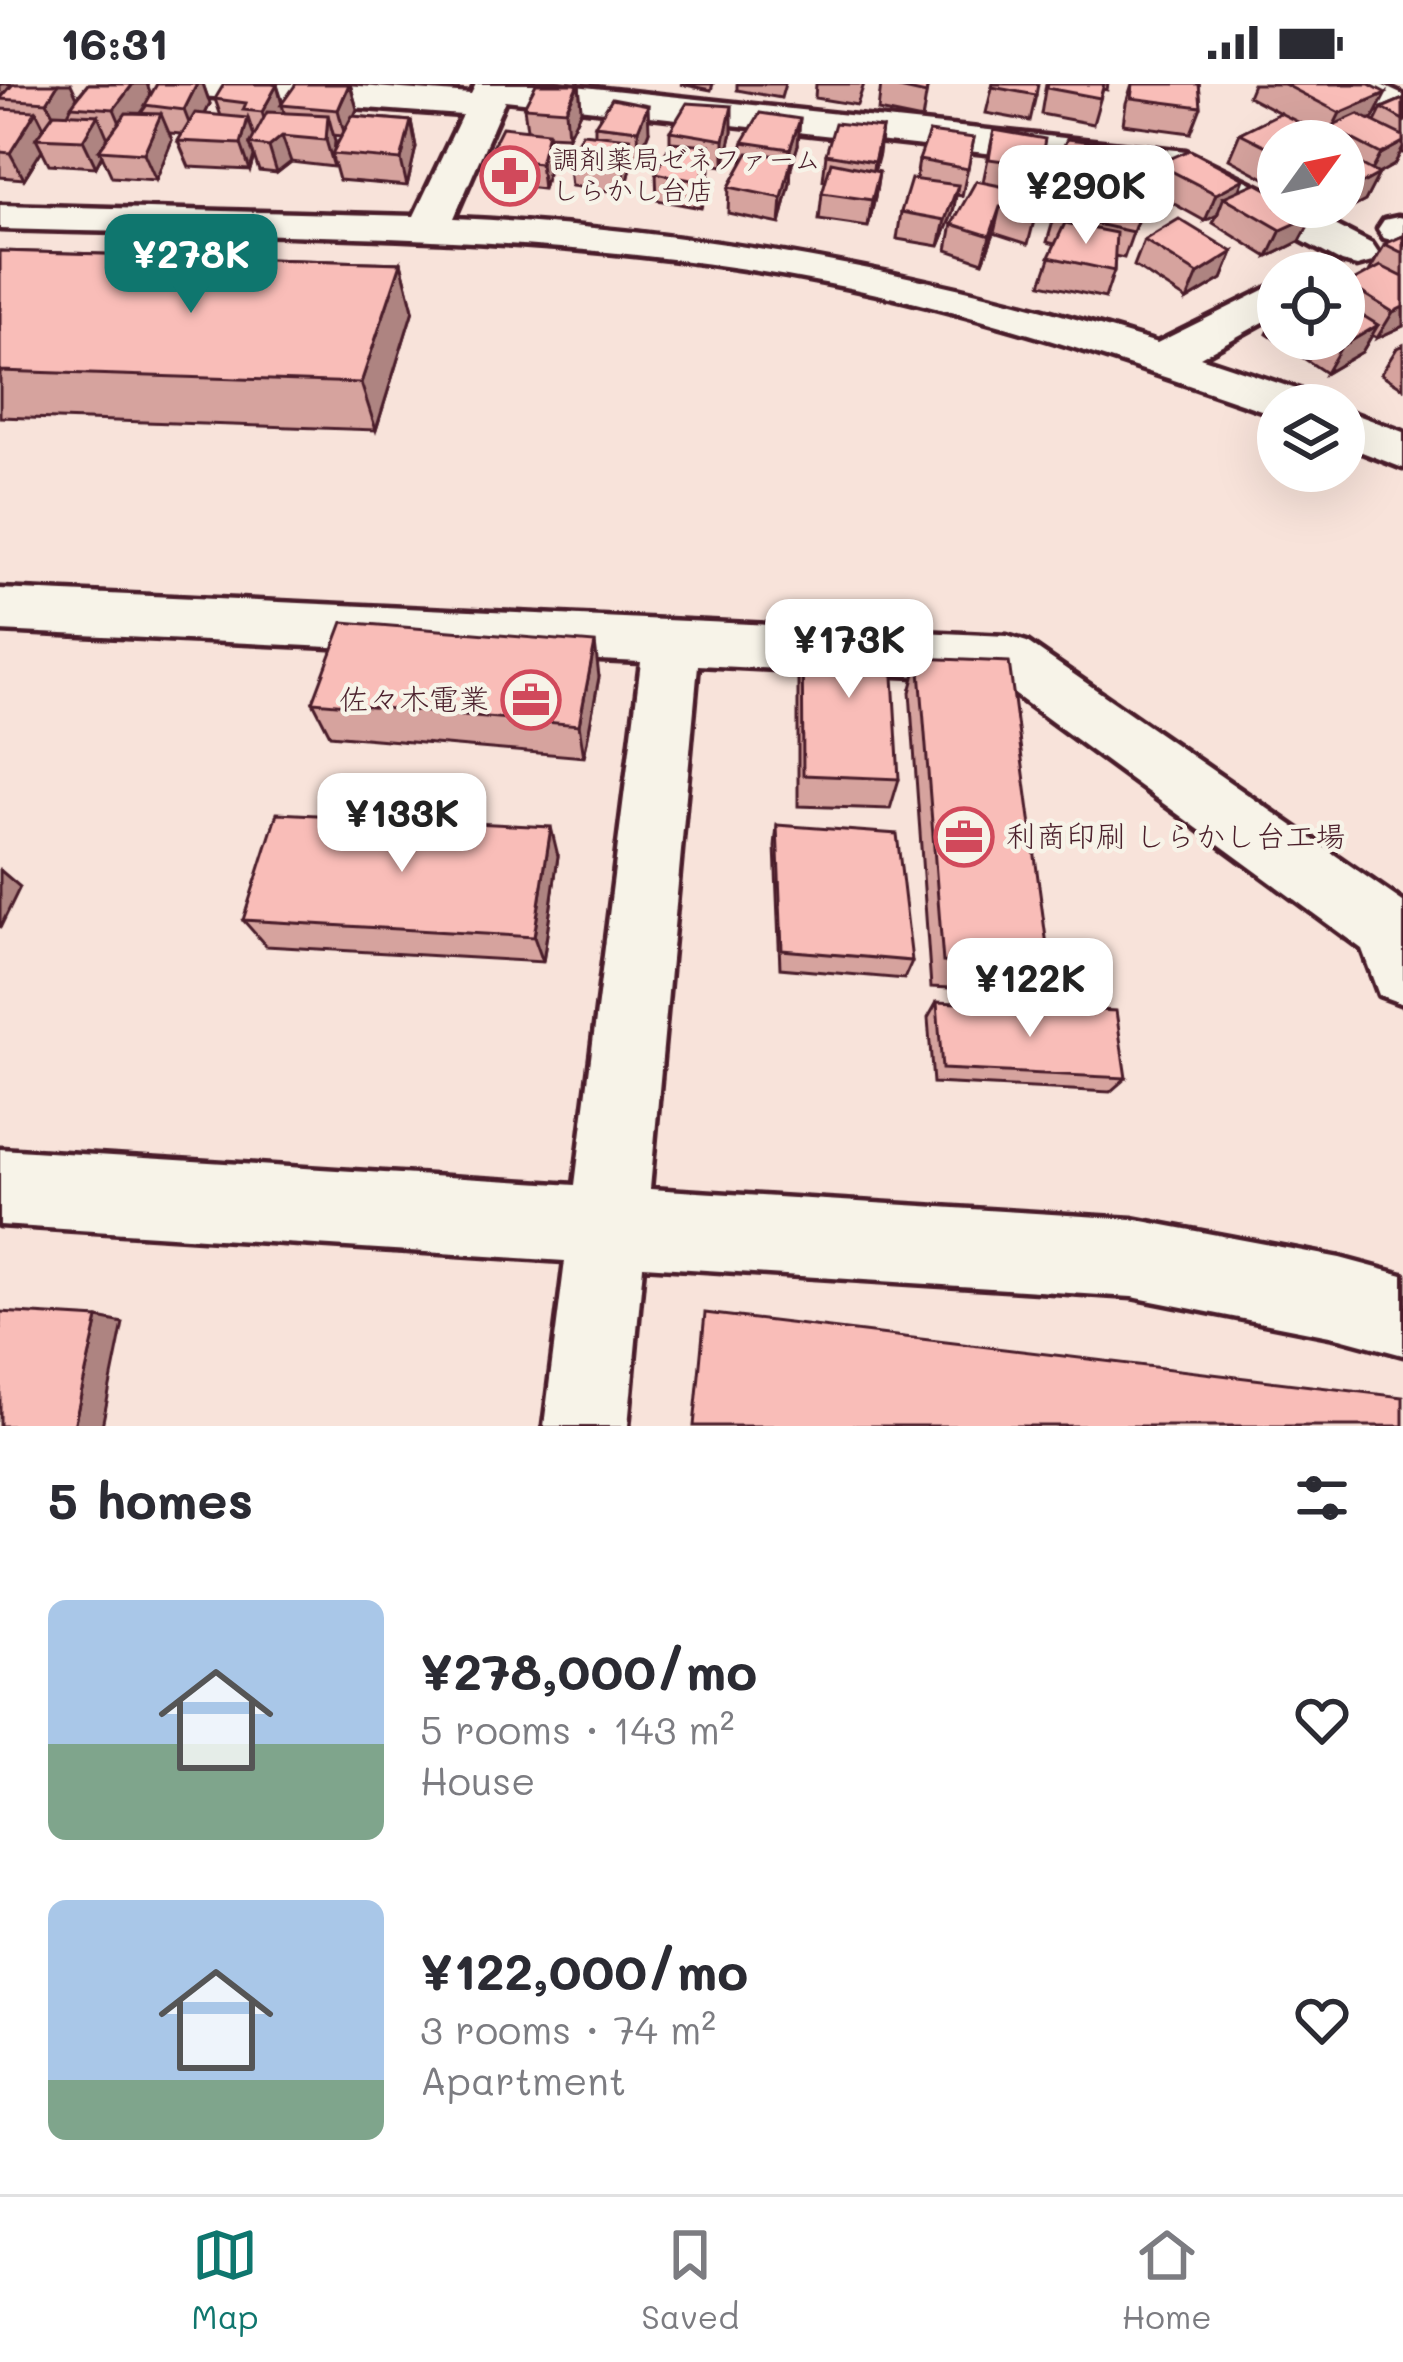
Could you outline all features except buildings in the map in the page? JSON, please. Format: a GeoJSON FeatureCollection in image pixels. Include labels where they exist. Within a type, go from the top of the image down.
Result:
{"type":"FeatureCollection","features":[{"type":"Feature","properties":{"kind":"street"},"geometry":{"type":"LineString","coordinates":[[186,84],[490,93],[948,117],[1186,163],[1356,252]]}},
{"type":"Feature","properties":{"kind":"street"},"geometry":{"type":"LineString","coordinates":[[1350,84],[1403,108]]}},
{"type":"Feature","properties":{"kind":"street"},"geometry":{"type":"LineString","coordinates":[[428,231],[490,93]]}},
{"type":"Feature","properties":{"kind":"street"},"geometry":{"type":"LineString","coordinates":[[0,217],[586,238],[755,258],[916,290],[1162,359],[1257,392]]}},
{"type":"Feature","properties":{"kind":"street"},"geometry":{"type":"LineString","coordinates":[[1360,252],[1401,229]]}},
{"type":"Feature","properties":{"kind":"street"},"geometry":{"type":"LineString","coordinates":[[1162,359],[1257,307]]}},
{"type":"Feature","properties":{"kind":"street"},"geometry":{"type":"LineString","coordinates":[[1365,435],[1403,451]]}},
{"type":"Feature","properties":{"kind":"street"},"geometry":{"type":"LineString","coordinates":[[0,610],[1007,658],[1389,930],[1403,973]]}},
{"type":"Feature","properties":{"kind":"street"},"geometry":{"type":"LineString","coordinates":[[586,1426],[672,641]]}},
{"type":"Feature","properties":{"kind":"street"},"geometry":{"type":"LineString","coordinates":[[0,1186],[1132,1258],[1403,1315]]}},
{"type":"Feature","properties":{"kind":"place","name":"調剤薬局ゼネファーム しらかし台店"},"geometry":{"type":"Point","coordinates":[510,176]}},
{"type":"Feature","properties":{"kind":"place","name":"佐々木電業"},"geometry":{"type":"Point","coordinates":[531,700]}},
{"type":"Feature","properties":{"kind":"place","name":"利商印刷 しらかし台工場"},"geometry":{"type":"Point","coordinates":[964,837]}}]}
